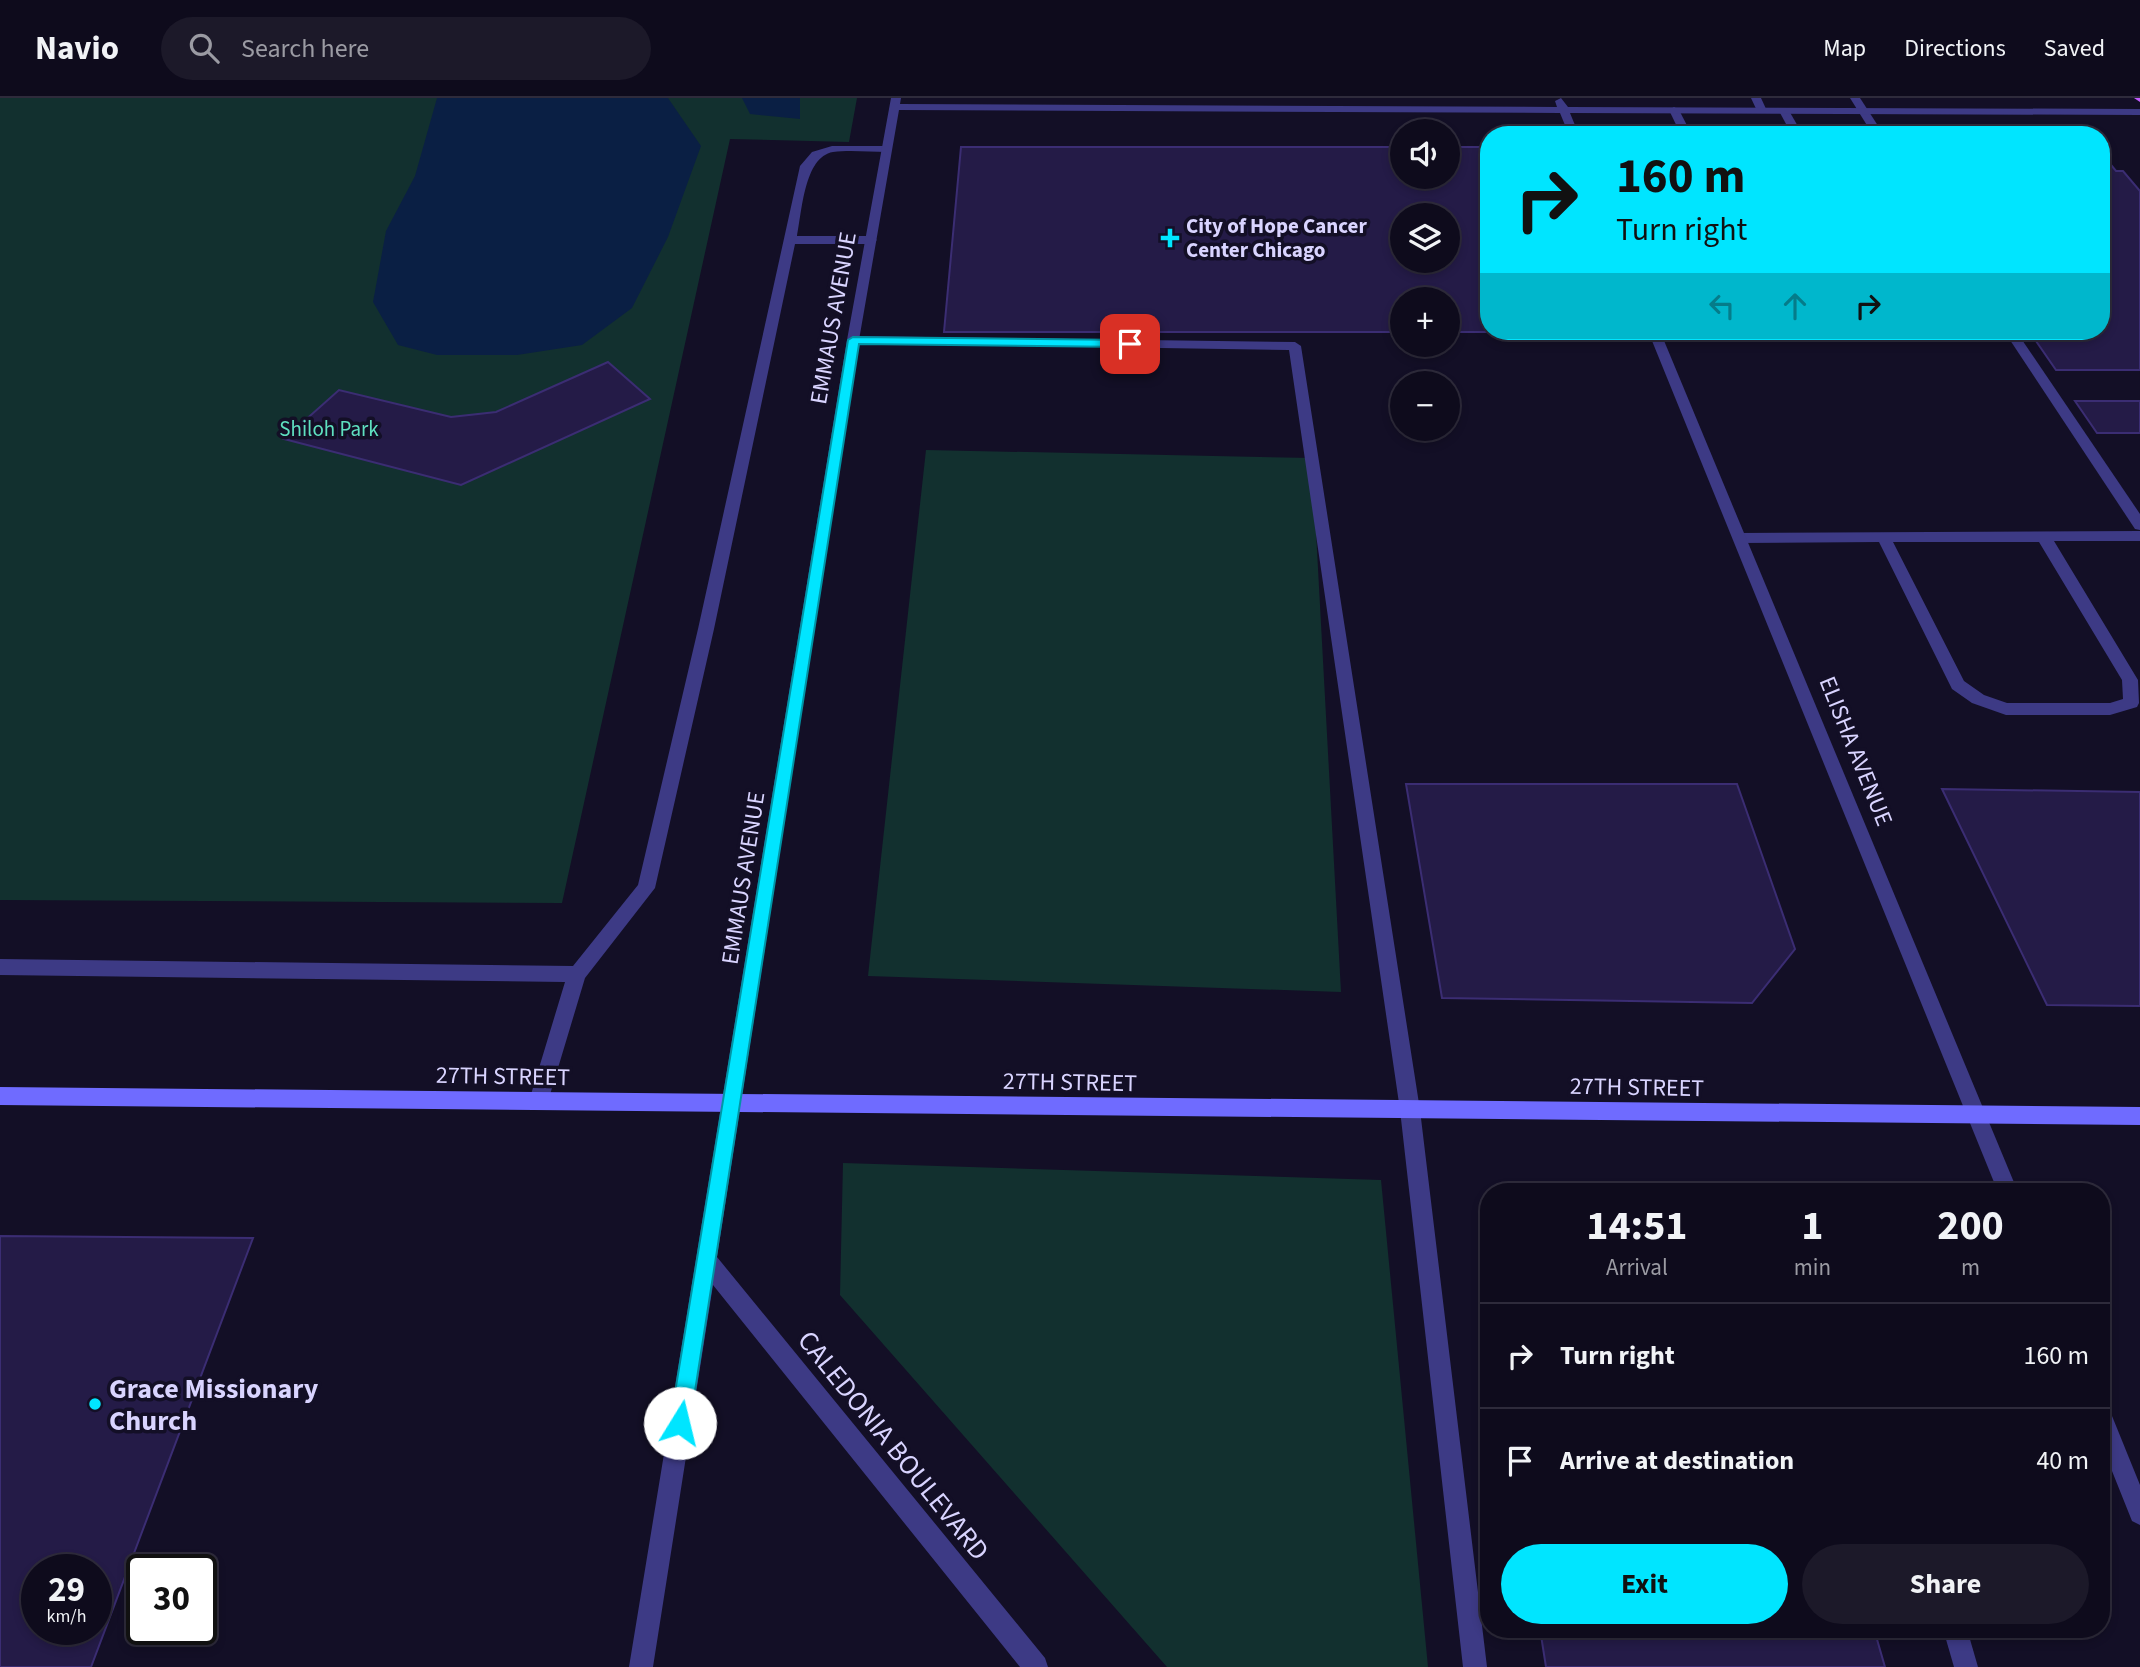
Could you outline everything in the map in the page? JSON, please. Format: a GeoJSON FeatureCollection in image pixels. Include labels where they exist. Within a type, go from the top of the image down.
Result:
{"type":"FeatureCollection","features":[{"type":"Feature","properties":{"kind":"street"},"geometry":{"type":"LineString","coordinates":[[1558,98],[1569,126]]}},
{"type":"Feature","properties":{"kind":"street"},"geometry":{"type":"LineString","coordinates":[[1756,98],[1762,111]]}},
{"type":"Feature","properties":{"kind":"street"},"geometry":{"type":"LineString","coordinates":[[1855,98],[1873,126]]}},
{"type":"Feature","properties":{"kind":"street"},"geometry":{"type":"LineString","coordinates":[[895,103],[1563,110],[2140,112]]}},
{"type":"Feature","properties":{"kind":"street","name":"EMMAUS AVENUE"},"geometry":{"type":"LineString","coordinates":[[641,1667],[853,340],[895,103]]}},
{"type":"Feature","properties":{"kind":"street"},"geometry":{"type":"LineString","coordinates":[[1674,110],[1682,126]]}},
{"type":"Feature","properties":{"kind":"street"},"geometry":{"type":"LineString","coordinates":[[1784,111],[1793,126]]}},
{"type":"Feature","properties":{"kind":"street"},"geometry":{"type":"LineString","coordinates":[[539,1101],[577,974],[646,888],[709,615],[806,166],[816,154],[832,149],[887,149]]}},
{"type":"Feature","properties":{"kind":"street"},"geometry":{"type":"LineString","coordinates":[[790,240],[871,240]]}},
{"type":"Feature","properties":{"kind":"street"},"geometry":{"type":"LineString","coordinates":[[853,340],[1296,346],[1410,1110],[1475,1667]]}},
{"type":"Feature","properties":{"kind":"street","name":"ELISHA AVENUE"},"geometry":{"type":"LineString","coordinates":[[1658,340],[2004,1183]]}},
{"type":"Feature","properties":{"kind":"street"},"geometry":{"type":"LineString","coordinates":[[2016,340],[2140,525]]}},
{"type":"Feature","properties":{"kind":"street"},"geometry":{"type":"LineString","coordinates":[[1883,537],[1958,685],[1978,699],[2006,709],[2110,709],[2131,703],[2130,680],[2043,536]]}},
{"type":"Feature","properties":{"kind":"street"},"geometry":{"type":"LineString","coordinates":[[1740,538],[2140,536]]}},
{"type":"Feature","properties":{"kind":"street"},"geometry":{"type":"LineString","coordinates":[[0,967],[577,974]]}},
{"type":"Feature","properties":{"kind":"street","name":"27TH STREET"},"geometry":{"type":"LineString","coordinates":[[0,1096],[2140,1116]]}},
{"type":"Feature","properties":{"kind":"street","name":"CALEDONIA BOULEVARD"},"geometry":{"type":"LineString","coordinates":[[706,1260],[1036,1667]]}},
{"type":"Feature","properties":{"kind":"street"},"geometry":{"type":"LineString","coordinates":[[2110,1439],[2140,1513]]}},
{"type":"Feature","properties":{"kind":"street"},"geometry":{"type":"LineString","coordinates":[[1958,1638],[1966,1667]]}},
{"type":"Feature","properties":{"kind":"green space","name":"Shiloh Park"},"geometry":{"type":"Polygon","coordinates":[[[0,98],[857,98],[849,142],[730,139],[562,903],[0,900],[0,98]]]}},
{"type":"Feature","properties":{"kind":"green space"},"geometry":{"type":"Polygon","coordinates":[[[926,450],[1312,458],[1341,992],[868,976],[926,450]]]}},
{"type":"Feature","properties":{"kind":"green space"},"geometry":{"type":"Polygon","coordinates":[[[843,1163],[1381,1180],[1428,1667],[1167,1667],[840,1295],[843,1163]]]}},
{"type":"Feature","properties":{"kind":"water"},"geometry":{"type":"Polygon","coordinates":[[[437,98],[668,98],[701,146],[668,237],[632,308],[582,345],[517,355],[437,355],[398,345],[373,302],[386,231],[415,176],[437,98]]]}},
{"type":"Feature","properties":{"kind":"water"},"geometry":{"type":"Polygon","coordinates":[[[742,98],[800,98],[800,119],[750,114],[742,98]]]}},
{"type":"Feature","properties":{"kind":"building"},"geometry":{"type":"Polygon","coordinates":[[[1878,125],[2079,126],[1879,126],[1878,125]]]}},
{"type":"Feature","properties":{"kind":"building"},"geometry":{"type":"Polygon","coordinates":[[[961,147],[1390,147],[1390,189],[1460,189],[1460,147],[1480,147],[1480,332],[1460,332],[1460,287],[1390,287],[1390,332],[944,332],[961,147]]]}},
{"type":"Feature","properties":{"kind":"building"},"geometry":{"type":"Polygon","coordinates":[[[2110,164],[2116,171],[2123,171],[2140,191],[2140,370],[2056,370],[2035,340],[2110,340],[2110,164]]]}},
{"type":"Feature","properties":{"kind":"building"},"geometry":{"type":"Polygon","coordinates":[[[608,362],[650,399],[461,485],[284,439],[339,390],[451,417],[496,412],[608,362]]]}},
{"type":"Feature","properties":{"kind":"building"},"geometry":{"type":"Polygon","coordinates":[[[2075,401],[2140,401],[2140,433],[2097,433],[2075,401]]]}},
{"type":"Feature","properties":{"kind":"building"},"geometry":{"type":"Polygon","coordinates":[[[1406,784],[1737,784],[1795,949],[1752,1003],[1442,998],[1406,784]]]}},
{"type":"Feature","properties":{"kind":"building"},"geometry":{"type":"Polygon","coordinates":[[[1942,789],[2140,792],[2140,1006],[2047,1005],[1942,789]]]}},
{"type":"Feature","properties":{"kind":"building","name":"Grace Missionary Church"},"geometry":{"type":"Polygon","coordinates":[[[0,1236],[253,1238],[134,1554],[126,1554],[126,1574],[112,1611],[112,1554],[21,1554],[21,1645],[99,1645],[91,1667],[0,1667],[0,1236]]]}},
{"type":"Feature","properties":{"kind":"building"},"geometry":{"type":"Polygon","coordinates":[[[1541,1638],[1877,1638],[1885,1667],[1546,1667],[1541,1638]]]}},
{"type":"Feature","properties":{"kind":"place","name":"City of Hope Cancer Center Chicago"},"geometry":{"type":"Point","coordinates":[1170,238]}},
{"type":"Feature","properties":{"kind":"place","name":"Grace Missionary Church"},"geometry":{"type":"Point","coordinates":[95,1404]}},
{"type":"Feature","properties":{"kind":"route"},"geometry":{"type":"LineString","coordinates":[[680,1423],[853,340],[1130,344]]}}]}
